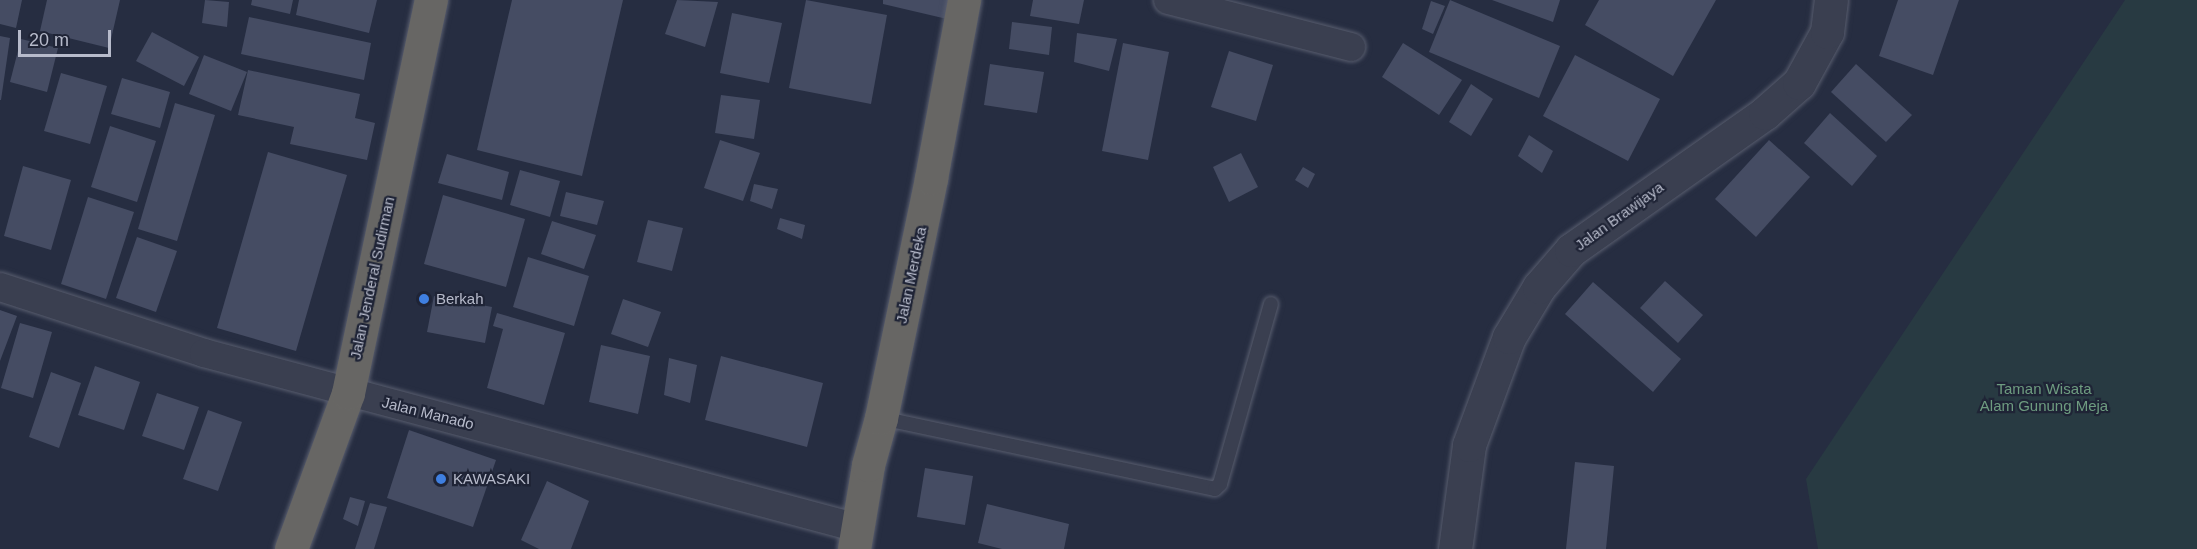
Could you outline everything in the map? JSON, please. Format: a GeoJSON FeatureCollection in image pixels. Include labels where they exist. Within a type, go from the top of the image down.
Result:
{"type":"FeatureCollection","features":[{"type":"Feature","properties":{"kind":"highway","name":"Jalan Jenderal Sudirman"},"geometry":{"type":"LineString","coordinates":[[291,549],[348,393],[431,0]]}},
{"type":"Feature","properties":{"kind":"highway","name":"Jalan Merdeka"},"geometry":{"type":"LineString","coordinates":[[856,538],[868,465],[881,418],[931,178],[964,0]]}},
{"type":"Feature","properties":{"kind":"street"},"geometry":{"type":"LineString","coordinates":[[1168,0],[1351,47]]}},
{"type":"Feature","properties":{"kind":"street","name":"Jalan Brawijaya"},"geometry":{"type":"LineString","coordinates":[[1455,549],[1469,445],[1509,337],[1539,287],[1571,250],[1765,113],[1799,83],[1827,32],[1831,0]]}},
{"type":"Feature","properties":{"kind":"street","name":"Jalan Manado"},"geometry":{"type":"LineString","coordinates":[[0,287],[183,346],[348,393],[618,462],[856,538]]}},
{"type":"Feature","properties":{"kind":"lane"},"geometry":{"type":"LineString","coordinates":[[881,418],[1215,489],[1220,484],[1271,304]]}},
{"type":"Feature","properties":{"kind":"green space","name":"Taman Wisata Alam Gunung Meja"},"geometry":{"type":"Polygon","coordinates":[[[2125,0],[2197,0],[2197,549],[1818,549],[1806,479],[2125,0]]]}},
{"type":"Feature","properties":{"kind":"building"},"geometry":{"type":"Polygon","coordinates":[[[0,0],[22,0],[16,28],[0,24],[0,0]]]}},
{"type":"Feature","properties":{"kind":"building"},"geometry":{"type":"Polygon","coordinates":[[[47,0],[120,0],[109,48],[40,31],[47,0]]]}},
{"type":"Feature","properties":{"kind":"building"},"geometry":{"type":"Polygon","coordinates":[[[205,0],[229,2],[227,27],[202,23],[205,0]]]}},
{"type":"Feature","properties":{"kind":"building"},"geometry":{"type":"Polygon","coordinates":[[[252,0],[293,0],[290,14],[251,5],[252,0]]]}},
{"type":"Feature","properties":{"kind":"building"},"geometry":{"type":"Polygon","coordinates":[[[299,0],[377,0],[369,33],[296,15],[299,0]]]}},
{"type":"Feature","properties":{"kind":"building"},"geometry":{"type":"Polygon","coordinates":[[[512,0],[623,0],[582,176],[477,150],[512,0]]]}},
{"type":"Feature","properties":{"kind":"building"},"geometry":{"type":"Polygon","coordinates":[[[677,0],[718,2],[705,47],[665,34],[677,0]]]}},
{"type":"Feature","properties":{"kind":"building"},"geometry":{"type":"Polygon","coordinates":[[[806,0],[887,15],[871,104],[789,88],[806,0]]]}},
{"type":"Feature","properties":{"kind":"building"},"geometry":{"type":"Polygon","coordinates":[[[883,0],[951,0],[947,19],[883,4],[883,0]]]}},
{"type":"Feature","properties":{"kind":"building"},"geometry":{"type":"Polygon","coordinates":[[[1033,0],[1084,0],[1079,24],[1030,16],[1033,0]]]}},
{"type":"Feature","properties":{"kind":"building"},"geometry":{"type":"Polygon","coordinates":[[[1450,0],[1560,46],[1539,98],[1429,52],[1450,0]]]}},
{"type":"Feature","properties":{"kind":"building"},"geometry":{"type":"Polygon","coordinates":[[[1492,0],[1560,0],[1553,22],[1492,0]]]}},
{"type":"Feature","properties":{"kind":"building"},"geometry":{"type":"Polygon","coordinates":[[[1599,0],[1716,0],[1673,76],[1585,25],[1599,0]]]}},
{"type":"Feature","properties":{"kind":"building"},"geometry":{"type":"Polygon","coordinates":[[[1898,0],[1959,0],[1933,75],[1879,56],[1898,0]]]}},
{"type":"Feature","properties":{"kind":"building"},"geometry":{"type":"Polygon","coordinates":[[[1431,1],[1445,6],[1433,34],[1422,29],[1431,1]]]}},
{"type":"Feature","properties":{"kind":"building"},"geometry":{"type":"Polygon","coordinates":[[[732,13],[782,23],[769,83],[720,73],[732,13]]]}},
{"type":"Feature","properties":{"kind":"building"},"geometry":{"type":"Polygon","coordinates":[[[249,17],[371,43],[364,80],[241,54],[249,17]]]}},
{"type":"Feature","properties":{"kind":"building"},"geometry":{"type":"Polygon","coordinates":[[[1012,22],[1052,27],[1049,55],[1009,49],[1012,22]]]}},
{"type":"Feature","properties":{"kind":"building"},"geometry":{"type":"Polygon","coordinates":[[[152,32],[199,57],[184,86],[136,61],[152,32]]]}},
{"type":"Feature","properties":{"kind":"building"},"geometry":{"type":"Polygon","coordinates":[[[1077,33],[1117,39],[1109,71],[1074,62],[1077,33]]]}},
{"type":"Feature","properties":{"kind":"building"},"geometry":{"type":"Polygon","coordinates":[[[0,36],[10,38],[1,100],[0,100],[0,36]]]}},
{"type":"Feature","properties":{"kind":"building"},"geometry":{"type":"Polygon","coordinates":[[[21,39],[58,48],[47,92],[10,82],[21,39]]]}},
{"type":"Feature","properties":{"kind":"building"},"geometry":{"type":"Polygon","coordinates":[[[1123,43],[1169,52],[1148,160],[1102,151],[1123,43]]]}},
{"type":"Feature","properties":{"kind":"building"},"geometry":{"type":"Polygon","coordinates":[[[1403,43],[1462,80],[1439,115],[1382,77],[1403,43]]]}},
{"type":"Feature","properties":{"kind":"building"},"geometry":{"type":"Polygon","coordinates":[[[1229,51],[1273,65],[1256,121],[1211,107],[1229,51]]]}},
{"type":"Feature","properties":{"kind":"building"},"geometry":{"type":"Polygon","coordinates":[[[204,55],[247,72],[231,111],[189,94],[204,55]]]}},
{"type":"Feature","properties":{"kind":"building"},"geometry":{"type":"Polygon","coordinates":[[[1575,55],[1660,99],[1628,161],[1543,116],[1575,55]]]}},
{"type":"Feature","properties":{"kind":"building"},"geometry":{"type":"Polygon","coordinates":[[[990,64],[1044,72],[1037,113],[984,105],[990,64]]]}},
{"type":"Feature","properties":{"kind":"building"},"geometry":{"type":"Polygon","coordinates":[[[1856,64],[1912,115],[1886,142],[1831,92],[1856,64]]]}},
{"type":"Feature","properties":{"kind":"building"},"geometry":{"type":"Polygon","coordinates":[[[248,70],[360,94],[355,118],[375,123],[367,160],[290,144],[294,127],[238,115],[248,70]]]}},
{"type":"Feature","properties":{"kind":"building"},"geometry":{"type":"Polygon","coordinates":[[[61,73],[107,86],[90,144],[44,131],[61,73]]]}},
{"type":"Feature","properties":{"kind":"building"},"geometry":{"type":"Polygon","coordinates":[[[122,78],[170,92],[160,128],[111,114],[122,78]]]}},
{"type":"Feature","properties":{"kind":"building"},"geometry":{"type":"Polygon","coordinates":[[[1471,84],[1493,99],[1471,136],[1449,122],[1471,84]]]}},
{"type":"Feature","properties":{"kind":"building"},"geometry":{"type":"Polygon","coordinates":[[[721,95],[760,100],[754,139],[715,133],[721,95]]]}},
{"type":"Feature","properties":{"kind":"building"},"geometry":{"type":"Polygon","coordinates":[[[175,103],[215,115],[177,241],[138,229],[175,103]]]}},
{"type":"Feature","properties":{"kind":"building"},"geometry":{"type":"Polygon","coordinates":[[[1830,113],[1877,156],[1852,186],[1804,143],[1830,113]]]}},
{"type":"Feature","properties":{"kind":"building"},"geometry":{"type":"Polygon","coordinates":[[[110,126],[156,141],[137,202],[91,187],[110,126]]]}},
{"type":"Feature","properties":{"kind":"building"},"geometry":{"type":"Polygon","coordinates":[[[1529,135],[1553,151],[1542,173],[1518,156],[1529,135]]]}},
{"type":"Feature","properties":{"kind":"building"},"geometry":{"type":"Polygon","coordinates":[[[720,140],[760,153],[743,201],[704,188],[720,140]]]}},
{"type":"Feature","properties":{"kind":"building"},"geometry":{"type":"Polygon","coordinates":[[[1769,140],[1810,177],[1756,237],[1715,199],[1769,140]]]}},
{"type":"Feature","properties":{"kind":"building"},"geometry":{"type":"Polygon","coordinates":[[[268,152],[347,175],[296,351],[217,328],[268,152]]]}},
{"type":"Feature","properties":{"kind":"building"},"geometry":{"type":"Polygon","coordinates":[[[1241,153],[1258,187],[1229,202],[1213,167],[1241,153]]]}},
{"type":"Feature","properties":{"kind":"building"},"geometry":{"type":"Polygon","coordinates":[[[447,154],[509,172],[502,200],[438,183],[447,154]]]}},
{"type":"Feature","properties":{"kind":"building"},"geometry":{"type":"Polygon","coordinates":[[[23,166],[71,180],[51,250],[4,236],[23,166]]]}},
{"type":"Feature","properties":{"kind":"building"},"geometry":{"type":"Polygon","coordinates":[[[1303,167],[1315,174],[1308,188],[1295,180],[1303,167]]]}},
{"type":"Feature","properties":{"kind":"building"},"geometry":{"type":"Polygon","coordinates":[[[520,170],[560,181],[550,217],[510,205],[520,170]]]}},
{"type":"Feature","properties":{"kind":"building"},"geometry":{"type":"Polygon","coordinates":[[[754,184],[778,189],[772,209],[750,201],[754,184]]]}},
{"type":"Feature","properties":{"kind":"building"},"geometry":{"type":"Polygon","coordinates":[[[566,192],[604,201],[597,225],[560,216],[566,192]]]}},
{"type":"Feature","properties":{"kind":"building"},"geometry":{"type":"Polygon","coordinates":[[[443,195],[525,219],[506,287],[424,264],[443,195]]]}},
{"type":"Feature","properties":{"kind":"building"},"geometry":{"type":"Polygon","coordinates":[[[88,197],[134,212],[106,299],[61,284],[88,197]]]}},
{"type":"Feature","properties":{"kind":"building"},"geometry":{"type":"Polygon","coordinates":[[[780,218],[805,225],[802,239],[777,229],[780,218]]]}},
{"type":"Feature","properties":{"kind":"building"},"geometry":{"type":"Polygon","coordinates":[[[648,220],[683,228],[672,271],[637,262],[648,220]]]}},
{"type":"Feature","properties":{"kind":"building"},"geometry":{"type":"Polygon","coordinates":[[[552,221],[596,235],[584,269],[541,254],[552,221]]]}},
{"type":"Feature","properties":{"kind":"building"},"geometry":{"type":"Polygon","coordinates":[[[137,237],[177,251],[156,312],[116,298],[137,237]]]}},
{"type":"Feature","properties":{"kind":"building"},"geometry":{"type":"Polygon","coordinates":[[[528,257],[589,276],[574,326],[513,307],[528,257]]]}},
{"type":"Feature","properties":{"kind":"building"},"geometry":{"type":"Polygon","coordinates":[[[1665,281],[1703,315],[1678,343],[1640,308],[1665,281]]]}},
{"type":"Feature","properties":{"kind":"building"},"geometry":{"type":"Polygon","coordinates":[[[1593,282],[1681,359],[1653,392],[1565,314],[1593,282]]]}},
{"type":"Feature","properties":{"kind":"building"},"geometry":{"type":"Polygon","coordinates":[[[434,296],[492,307],[485,343],[427,332],[434,296]]]}},
{"type":"Feature","properties":{"kind":"building"},"geometry":{"type":"Polygon","coordinates":[[[623,299],[661,312],[648,347],[611,334],[623,299]]]}},
{"type":"Feature","properties":{"kind":"building"},"geometry":{"type":"Polygon","coordinates":[[[0,310],[17,316],[0,361],[0,310]]]}},
{"type":"Feature","properties":{"kind":"building"},"geometry":{"type":"Polygon","coordinates":[[[497,313],[565,333],[544,405],[487,388],[503,329],[493,326],[497,313]]]}},
{"type":"Feature","properties":{"kind":"building"},"geometry":{"type":"Polygon","coordinates":[[[20,323],[52,332],[33,398],[1,388],[20,323]]]}},
{"type":"Feature","properties":{"kind":"building"},"geometry":{"type":"Polygon","coordinates":[[[601,345],[650,356],[638,414],[589,402],[601,345]]]}},
{"type":"Feature","properties":{"kind":"building"},"geometry":{"type":"Polygon","coordinates":[[[721,356],[823,383],[807,447],[705,420],[721,356]]]}},
{"type":"Feature","properties":{"kind":"building"},"geometry":{"type":"Polygon","coordinates":[[[669,358],[697,365],[690,403],[664,395],[669,358]]]}},
{"type":"Feature","properties":{"kind":"building"},"geometry":{"type":"Polygon","coordinates":[[[95,366],[140,382],[124,430],[78,415],[95,366]]]}},
{"type":"Feature","properties":{"kind":"building"},"geometry":{"type":"Polygon","coordinates":[[[51,372],[81,383],[59,448],[29,437],[51,372]]]}},
{"type":"Feature","properties":{"kind":"building"},"geometry":{"type":"Polygon","coordinates":[[[157,393],[199,407],[184,450],[142,436],[157,393]]]}},
{"type":"Feature","properties":{"kind":"building"},"geometry":{"type":"Polygon","coordinates":[[[208,410],[242,422],[218,491],[183,479],[208,410]]]}},
{"type":"Feature","properties":{"kind":"building","name":"KAWASAKI"},"geometry":{"type":"Polygon","coordinates":[[[409,430],[496,460],[473,527],[387,498],[409,430]]]}},
{"type":"Feature","properties":{"kind":"building"},"geometry":{"type":"Polygon","coordinates":[[[1575,462],[1614,466],[1606,549],[1566,549],[1575,462]]]}},
{"type":"Feature","properties":{"kind":"building"},"geometry":{"type":"Polygon","coordinates":[[[925,468],[973,476],[965,525],[917,517],[925,468]]]}},
{"type":"Feature","properties":{"kind":"building"},"geometry":{"type":"Polygon","coordinates":[[[547,481],[589,501],[571,549],[539,549],[521,540],[547,481]]]}},
{"type":"Feature","properties":{"kind":"building"},"geometry":{"type":"Polygon","coordinates":[[[350,497],[365,501],[358,526],[343,519],[350,497]]]}},
{"type":"Feature","properties":{"kind":"building"},"geometry":{"type":"Polygon","coordinates":[[[370,503],[387,507],[374,549],[355,549],[370,503]]]}},
{"type":"Feature","properties":{"kind":"building"},"geometry":{"type":"Polygon","coordinates":[[[987,504],[1069,524],[1064,549],[1002,549],[978,543],[987,504]]]}},
{"type":"Feature","properties":{"kind":"place","name":"Berkah"},"geometry":{"type":"Point","coordinates":[424,299]}},
{"type":"Feature","properties":{"kind":"place","name":"KAWASAKI"},"geometry":{"type":"Point","coordinates":[441,479]}}]}
